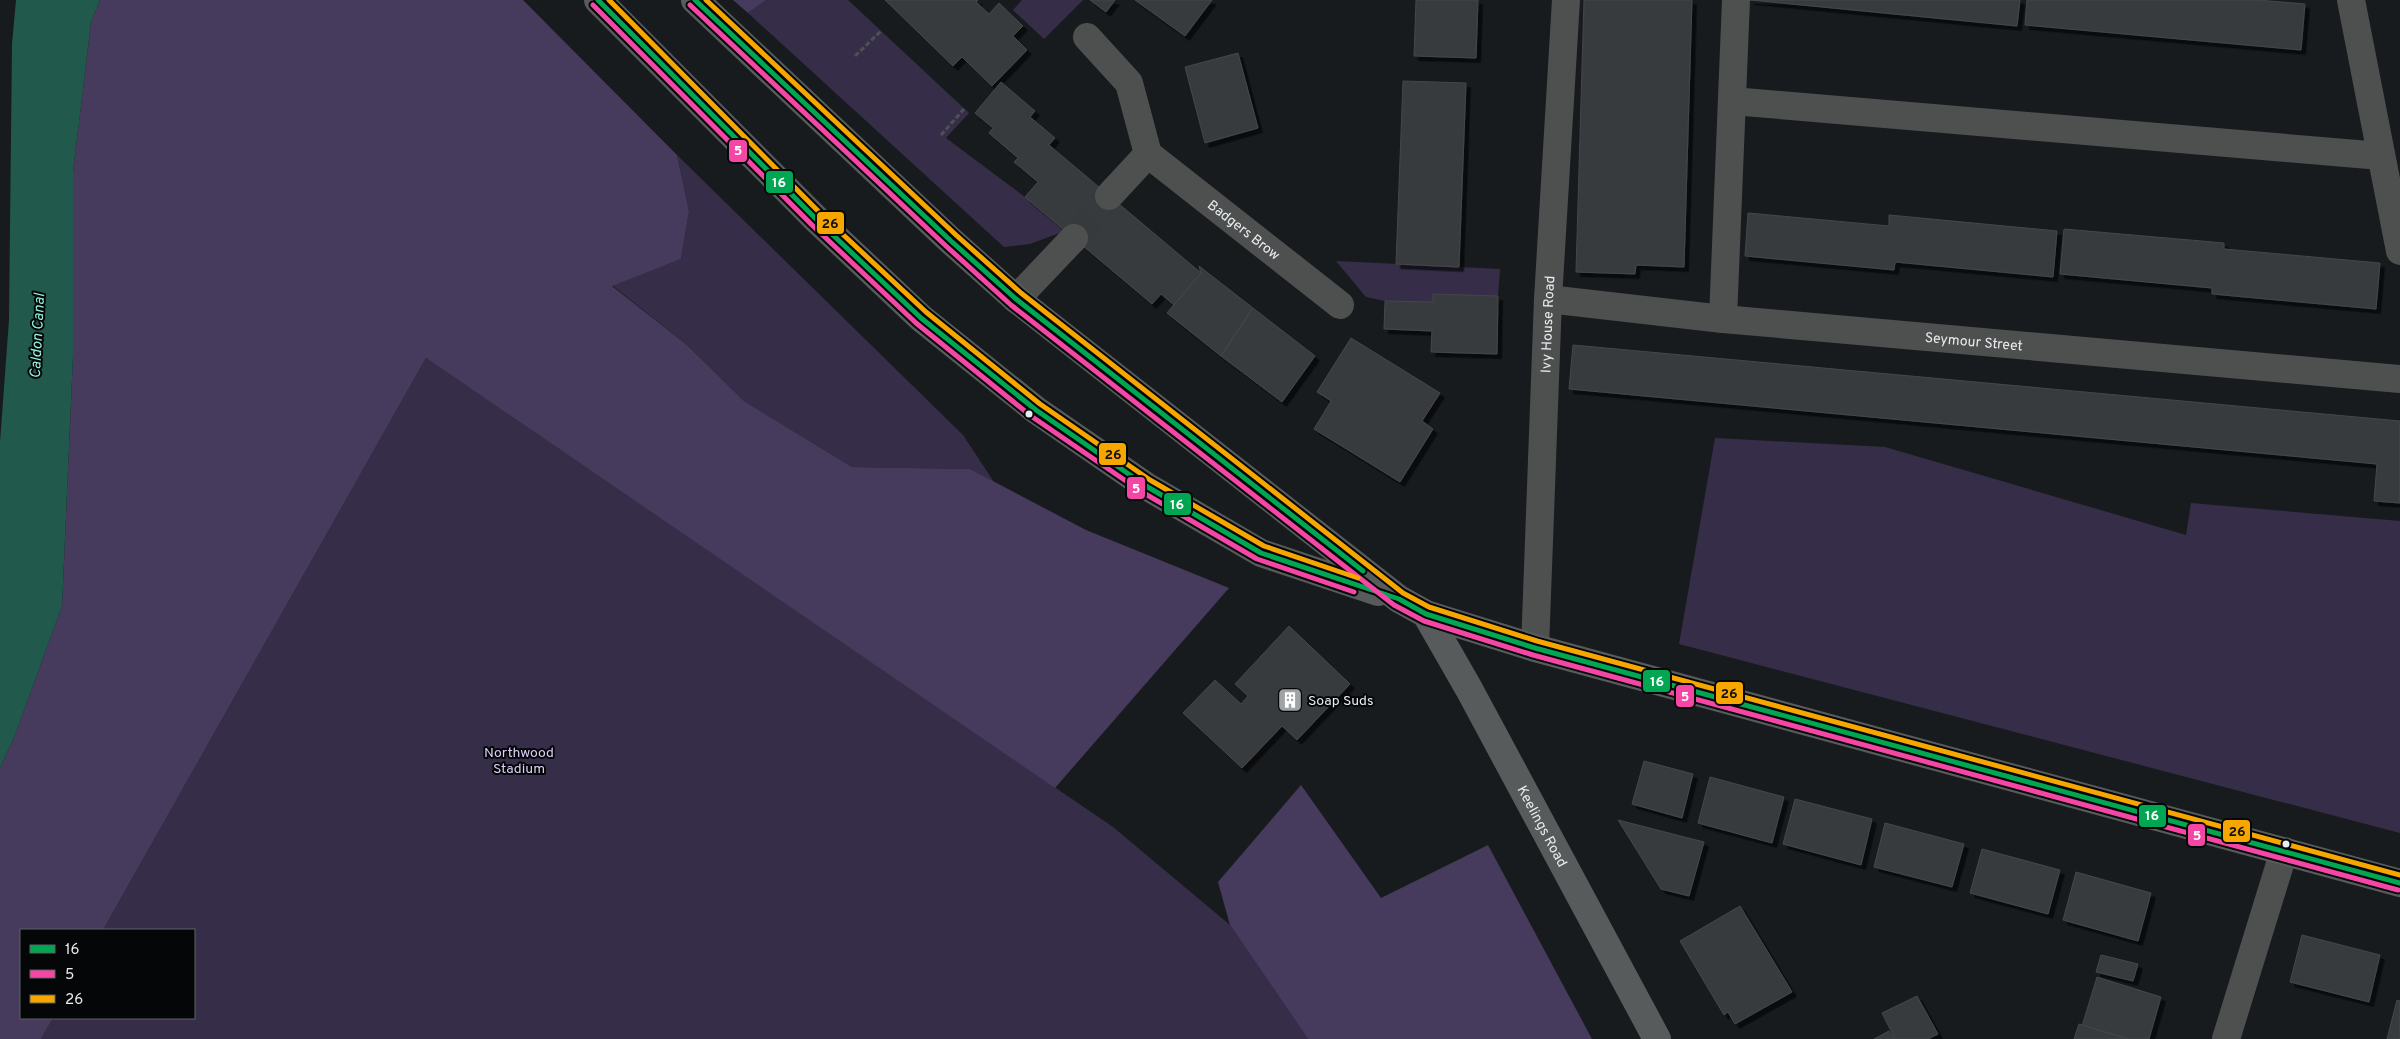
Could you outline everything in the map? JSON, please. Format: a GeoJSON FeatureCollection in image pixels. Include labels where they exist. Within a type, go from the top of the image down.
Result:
{"type":"FeatureCollection","features":[{"type":"Feature","properties":{"kind":"main road"},"geometry":{"type":"LineString","coordinates":[[598,0],[817,220],[921,318],[1036,410],[1146,486],[1262,553],[1399,599]]}},
{"type":"Feature","properties":{"kind":"main road"},"geometry":{"type":"LineString","coordinates":[[695,0],[951,241],[1016,299],[1399,599],[1426,614],[1535,648],[2400,883]]}},
{"type":"Feature","properties":{"kind":"main road","name":"Keelings Road"},"geometry":{"type":"LineString","coordinates":[[1426,614],[1469,689],[1657,1039]]}},
{"type":"Feature","properties":{"kind":"street","name":"Ivy House Road"},"geometry":{"type":"LineString","coordinates":[[1535,648],[1548,299],[1566,0]]}},
{"type":"Feature","properties":{"kind":"street"},"geometry":{"type":"LineString","coordinates":[[1723,319],[1736,0]]}},
{"type":"Feature","properties":{"kind":"street"},"geometry":{"type":"LineString","coordinates":[[2351,0],[2400,251]]}},
{"type":"Feature","properties":{"kind":"street"},"geometry":{"type":"LineString","coordinates":[[1088,37],[1129,83],[1148,154],[1108,196]]}},
{"type":"Feature","properties":{"kind":"street"},"geometry":{"type":"LineString","coordinates":[[1732,101],[2381,156]]}},
{"type":"Feature","properties":{"kind":"street","name":"Badgers Brow"},"geometry":{"type":"LineString","coordinates":[[1148,154],[1340,304]]}},
{"type":"Feature","properties":{"kind":"street"},"geometry":{"type":"LineString","coordinates":[[1016,299],[1074,238]]}},
{"type":"Feature","properties":{"kind":"street","name":"Seymour Street"},"geometry":{"type":"LineString","coordinates":[[1548,299],[1723,319],[2400,379]]}},
{"type":"Feature","properties":{"kind":"street"},"geometry":{"type":"LineString","coordinates":[[2226,1039],[2284,851]]}},
{"type":"Feature","properties":{"kind":"path"},"geometry":{"type":"LineString","coordinates":[[855,56],[880,31]]}},
{"type":"Feature","properties":{"kind":"path"},"geometry":{"type":"LineString","coordinates":[[941,134],[964,109]]}},
{"type":"Feature","properties":{"kind":"green space"},"geometry":{"type":"Polygon","coordinates":[[[766,0],[848,0],[969,113],[946,138],[1025,197],[1065,231],[1030,244],[1004,247],[748,13],[766,0]]]}},
{"type":"Feature","properties":{"kind":"green space"},"geometry":{"type":"Polygon","coordinates":[[[1022,0],[1083,0],[1044,39],[1013,10],[1022,0]]]}},
{"type":"Feature","properties":{"kind":"green space"},"geometry":{"type":"Polygon","coordinates":[[[677,155],[963,435],[994,482],[970,469],[852,467],[744,401],[687,345],[612,285],[681,259],[689,211],[677,155]]]}},
{"type":"Feature","properties":{"kind":"green space"},"geometry":{"type":"Polygon","coordinates":[[[1336,261],[1500,269],[1498,296],[1434,294],[1433,302],[1385,301],[1366,297],[1336,261]]]}},
{"type":"Feature","properties":{"kind":"green space","name":"Northwood Stadium"},"geometry":{"type":"Polygon","coordinates":[[[426,358],[1113,827],[1230,925],[1308,1039],[41,1039],[52,1019],[195,1019],[195,929],[104,929],[426,358]]]}},
{"type":"Feature","properties":{"kind":"green space"},"geometry":{"type":"Polygon","coordinates":[[[1715,438],[1885,447],[2186,535],[2191,503],[2400,521],[2400,833],[1679,644],[1715,438]]]}},
{"type":"Feature","properties":{"kind":"shaded area"},"geometry":{"type":"Polygon","coordinates":[[[100,0],[523,0],[677,155],[689,211],[681,259],[612,286],[687,345],[744,401],[852,467],[970,469],[1086,530],[1229,588],[1055,788],[426,358],[104,929],[20,929],[20,1019],[52,1019],[41,1039],[0,1039],[0,768],[15,735],[62,606],[73,356],[73,172],[91,22],[100,0]]]}},
{"type":"Feature","properties":{"kind":"shaded area"},"geometry":{"type":"Polygon","coordinates":[[[733,0],[766,0],[748,13],[733,0]]]}},
{"type":"Feature","properties":{"kind":"shaded area"},"geometry":{"type":"Polygon","coordinates":[[[1301,785],[1381,898],[1488,845],[1592,1039],[1308,1039],[1230,925],[1218,882],[1301,785]]]}},
{"type":"Feature","properties":{"kind":"water","name":"Caldon Canal"},"geometry":{"type":"Polygon","coordinates":[[[16,0],[100,0],[91,22],[73,172],[73,356],[62,606],[15,735],[0,768],[0,442],[9,320],[12,44],[16,0]]]}},
{"type":"Feature","properties":{"kind":"building"},"geometry":{"type":"Polygon","coordinates":[[[885,0],[978,0],[976,2],[989,14],[999,3],[1023,26],[1013,36],[1027,50],[992,86],[962,57],[953,66],[885,0]]]}},
{"type":"Feature","properties":{"kind":"building"},"geometry":{"type":"Polygon","coordinates":[[[1090,0],[1115,0],[1106,12],[1090,0]]]}},
{"type":"Feature","properties":{"kind":"building"},"geometry":{"type":"Polygon","coordinates":[[[1135,0],[1212,0],[1185,36],[1135,0]]]}},
{"type":"Feature","properties":{"kind":"building"},"geometry":{"type":"Polygon","coordinates":[[[1416,0],[1478,0],[1476,58],[1414,56],[1416,0]]]}},
{"type":"Feature","properties":{"kind":"building"},"geometry":{"type":"Polygon","coordinates":[[[1584,0],[1692,0],[1684,267],[1636,265],[1635,274],[1576,272],[1584,0]]]}},
{"type":"Feature","properties":{"kind":"building"},"geometry":{"type":"Polygon","coordinates":[[[1750,0],[2020,0],[2017,26],[1750,0]]]}},
{"type":"Feature","properties":{"kind":"building"},"geometry":{"type":"Polygon","coordinates":[[[2027,0],[2258,0],[2305,4],[2301,50],[2025,25],[2027,0]]]}},
{"type":"Feature","properties":{"kind":"building"},"geometry":{"type":"Polygon","coordinates":[[[1238,53],[1258,128],[1205,143],[1185,67],[1238,53]]]}},
{"type":"Feature","properties":{"kind":"building"},"geometry":{"type":"Polygon","coordinates":[[[1403,81],[1466,83],[1459,267],[1396,264],[1403,81]]]}},
{"type":"Feature","properties":{"kind":"building"},"geometry":{"type":"Polygon","coordinates":[[[1001,82],[1035,111],[1030,117],[1055,138],[1049,145],[1201,273],[1174,305],[1161,294],[1152,304],[1025,197],[1038,182],[1014,162],[1018,158],[989,133],[993,128],[975,113],[1001,82]]]}},
{"type":"Feature","properties":{"kind":"building"},"geometry":{"type":"Polygon","coordinates":[[[1748,213],[1889,226],[1889,215],[2057,231],[2053,277],[1895,262],[1894,270],[1745,256],[1748,213]]]}},
{"type":"Feature","properties":{"kind":"building"},"geometry":{"type":"Polygon","coordinates":[[[2064,229],[2224,243],[2224,249],[2380,263],[2376,309],[2212,294],[2212,288],[2060,274],[2064,229]]]}},
{"type":"Feature","properties":{"kind":"building"},"geometry":{"type":"Polygon","coordinates":[[[1199,266],[1253,308],[1221,356],[1167,313],[1201,273],[1199,266]]]}},
{"type":"Feature","properties":{"kind":"building"},"geometry":{"type":"Polygon","coordinates":[[[1433,294],[1498,296],[1497,354],[1431,352],[1432,331],[1384,329],[1385,301],[1433,302],[1433,294]]]}},
{"type":"Feature","properties":{"kind":"building"},"geometry":{"type":"Polygon","coordinates":[[[1253,308],[1315,356],[1282,402],[1221,356],[1253,308]]]}},
{"type":"Feature","properties":{"kind":"building"},"geometry":{"type":"Polygon","coordinates":[[[1351,338],[1440,393],[1422,421],[1433,429],[1400,482],[1314,429],[1331,401],[1317,392],[1351,338]]]}},
{"type":"Feature","properties":{"kind":"building"},"geometry":{"type":"Polygon","coordinates":[[[1573,345],[2400,421],[2400,503],[2374,501],[2377,464],[1569,389],[1573,345]]]}},
{"type":"Feature","properties":{"kind":"building","name":"Soap Suds"},"geometry":{"type":"Polygon","coordinates":[[[1289,626],[1350,684],[1297,740],[1282,726],[1242,768],[1183,713],[1215,680],[1241,704],[1248,696],[1235,684],[1289,626]]]}},
{"type":"Feature","properties":{"kind":"building"},"geometry":{"type":"Polygon","coordinates":[[[1644,761],[1693,774],[1682,818],[1632,804],[1644,761]]]}},
{"type":"Feature","properties":{"kind":"building"},"geometry":{"type":"Polygon","coordinates":[[[1710,777],[1784,797],[1772,843],[1698,823],[1710,777]]]}},
{"type":"Feature","properties":{"kind":"building"},"geometry":{"type":"Polygon","coordinates":[[[1795,799],[1872,819],[1861,865],[1783,844],[1795,799]]]}},
{"type":"Feature","properties":{"kind":"building"},"geometry":{"type":"Polygon","coordinates":[[[1618,820],[1704,842],[1689,896],[1661,889],[1618,820]]]}},
{"type":"Feature","properties":{"kind":"building"},"geometry":{"type":"Polygon","coordinates":[[[1885,823],[1964,844],[1952,887],[1874,867],[1885,823]]]}},
{"type":"Feature","properties":{"kind":"building"},"geometry":{"type":"Polygon","coordinates":[[[1982,849],[2060,870],[2048,914],[1970,893],[1982,849]]]}},
{"type":"Feature","properties":{"kind":"building"},"geometry":{"type":"Polygon","coordinates":[[[2076,872],[2151,893],[2138,941],[2063,920],[2076,872]]]}},
{"type":"Feature","properties":{"kind":"building"},"geometry":{"type":"Polygon","coordinates":[[[1740,906],[1792,992],[1735,1024],[1728,1012],[1724,1015],[1680,941],[1740,906]]]}},
{"type":"Feature","properties":{"kind":"building"},"geometry":{"type":"Polygon","coordinates":[[[2302,935],[2380,955],[2369,1002],[2290,982],[2302,935]]]}},
{"type":"Feature","properties":{"kind":"building"},"geometry":{"type":"Polygon","coordinates":[[[2101,955],[2138,964],[2133,981],[2096,972],[2101,955]]]}},
{"type":"Feature","properties":{"kind":"building"},"geometry":{"type":"Polygon","coordinates":[[[2097,977],[2161,997],[2149,1039],[2128,1039],[2082,1026],[2097,977]]]}},
{"type":"Feature","properties":{"kind":"building"},"geometry":{"type":"Polygon","coordinates":[[[1917,996],[1938,1034],[1928,1039],[1895,1039],[1882,1013],[1917,996]]]}},
{"type":"Feature","properties":{"kind":"building"},"geometry":{"type":"Polygon","coordinates":[[[2397,1000],[2400,1001],[2400,1039],[2387,1039],[2397,1000]]]}},
{"type":"Feature","properties":{"kind":"building"},"geometry":{"type":"Polygon","coordinates":[[[2079,1024],[2128,1039],[2074,1039],[2079,1024]]]}},
{"type":"Feature","properties":{"kind":"building"},"geometry":{"type":"Polygon","coordinates":[[[1889,1031],[1894,1039],[1874,1039],[1889,1031]]]}},
{"type":"Feature","properties":{"kind":"tunnel"},"geometry":{"type":"LineString","coordinates":[[1074,238],[1109,196]]}},
{"type":"Feature","properties":{"kind":"transit line","name":"16"},"geometry":{"type":"LineString","coordinates":[[598,0],[817,220],[921,318],[1036,410],[1146,486],[1261,553],[1399,599],[1426,614],[1535,648],[2400,883]]}},
{"type":"Feature","properties":{"kind":"transit line","name":"26"},"geometry":{"type":"LineString","coordinates":[[609,0],[822,215],[926,312],[1040,404],[1150,480],[1264,546],[1358,578]]}},
{"type":"Feature","properties":{"kind":"transit line","name":"16"},"geometry":{"type":"LineString","coordinates":[[695,0],[951,241],[1016,299],[1363,571]]}},
{"type":"Feature","properties":{"kind":"transit line","name":"26"},"geometry":{"type":"LineString","coordinates":[[706,0],[956,235],[1021,293],[1403,593],[1429,607],[1537,641],[2400,875]]}},
{"type":"Feature","properties":{"kind":"transit line","name":"5"},"geometry":{"type":"LineString","coordinates":[[593,5],[812,225],[916,323],[1031,416],[1142,492],[1257,559],[1354,592]]}},
{"type":"Feature","properties":{"kind":"transit line","name":"5"},"geometry":{"type":"LineString","coordinates":[[690,5],[1011,305],[1394,605],[1424,621],[1533,655],[2398,890]]}},
{"type":"Feature","properties":{"kind":"place","name":"Soap Suds"},"geometry":{"type":"Point","coordinates":[1290,700]}}]}
